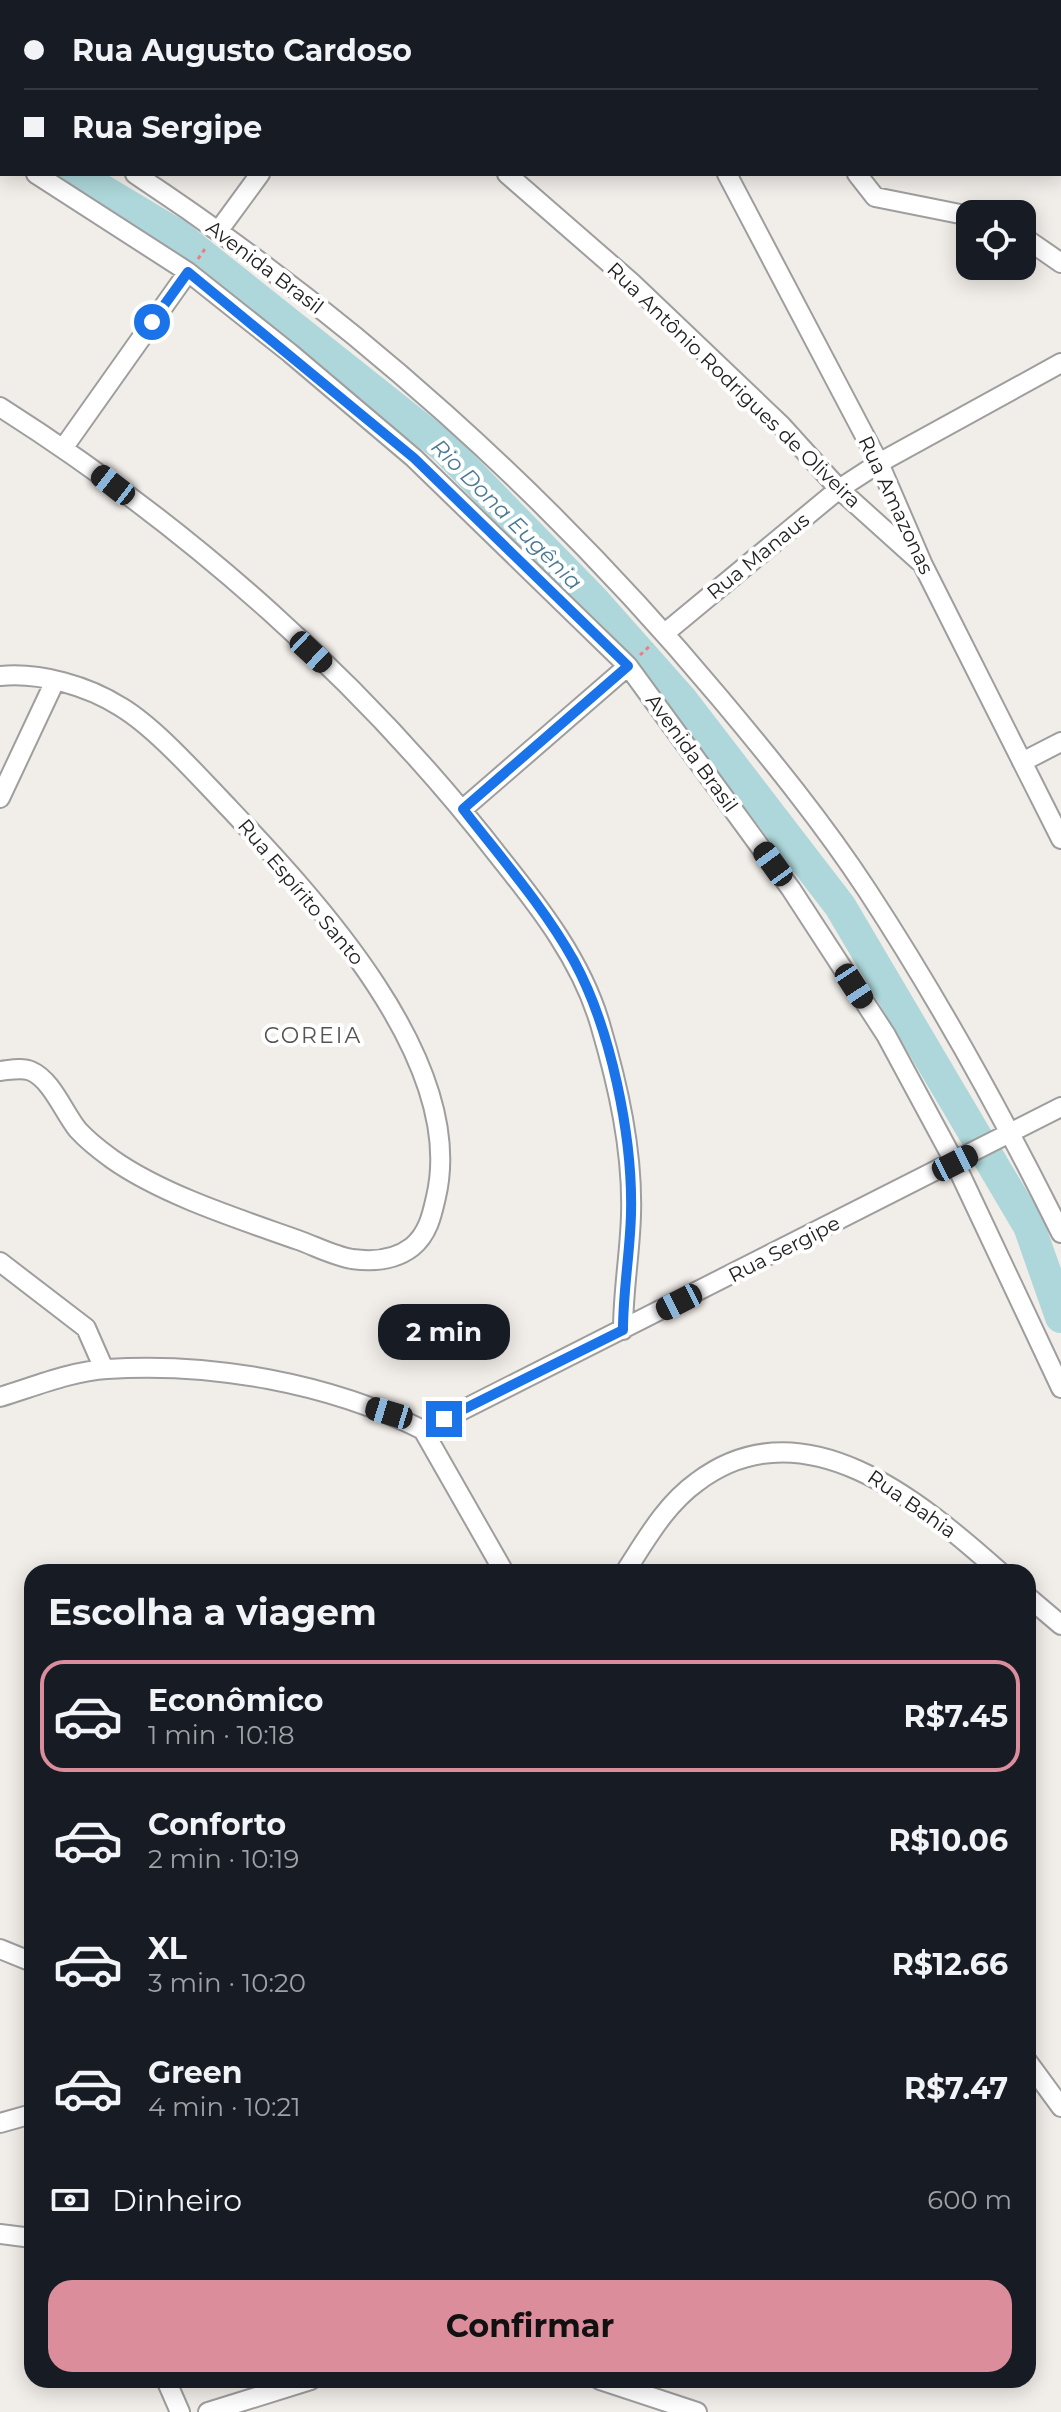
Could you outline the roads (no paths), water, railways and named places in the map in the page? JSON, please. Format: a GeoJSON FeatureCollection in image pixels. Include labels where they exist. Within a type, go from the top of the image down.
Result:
{"type":"FeatureCollection","features":[{"type":"Feature","properties":{"kind":"street","name":"Avenida Brasil"},"geometry":{"type":"LineString","coordinates":[[39,176],[191,268],[414,458],[631,663],[791,889],[963,1159],[1061,1388]]}},
{"type":"Feature","properties":{"kind":"street","name":"Avenida Brasil"},"geometry":{"type":"LineString","coordinates":[[138,176],[328,314],[557,517],[773,762],[867,889],[1061,1233]]}},
{"type":"Feature","properties":{"kind":"street"},"geometry":{"type":"LineString","coordinates":[[216,234],[259,176]]}},
{"type":"Feature","properties":{"kind":"street","name":"Rua Antônio Rodrigues de Oliveira"},"geometry":{"type":"LineString","coordinates":[[509,176],[643,293],[781,425],[839,489],[923,565]]}},
{"type":"Feature","properties":{"kind":"street","name":"Rua Amazonas"},"geometry":{"type":"LineString","coordinates":[[728,176],[879,463],[923,565],[1061,839]]}},
{"type":"Feature","properties":{"kind":"street"},"geometry":{"type":"LineString","coordinates":[[860,176],[875,197],[956,213]]}},
{"type":"Feature","properties":{"kind":"street"},"geometry":{"type":"LineString","coordinates":[[1036,246],[1061,263]]}},
{"type":"Feature","properties":{"kind":"street"},"geometry":{"type":"LineString","coordinates":[[64,447],[191,268]]}},
{"type":"Feature","properties":{"kind":"street","name":"Rua Manaus"},"geometry":{"type":"LineString","coordinates":[[661,636],[839,489],[879,463],[1061,363]]}},
{"type":"Feature","properties":{"kind":"street"},"geometry":{"type":"LineString","coordinates":[[0,407],[64,447],[250,595],[372,709],[463,809],[530,896],[574,961],[599,1021],[629,1156],[631,1215],[623,1330]]}},
{"type":"Feature","properties":{"kind":"street"},"geometry":{"type":"LineString","coordinates":[[463,809],[631,663]]}},
{"type":"Feature","properties":{"kind":"street","name":"Rua Espírito Santo"},"geometry":{"type":"LineString","coordinates":[[0,676],[55,681],[87,690],[124,708],[198,776],[319,907],[372,977],[419,1065],[438,1126],[439,1184],[429,1226],[415,1246],[393,1259],[351,1259],[286,1235],[162,1187],[113,1160],[80,1132],[41,1077],[29,1069],[7,1070]]}},
{"type":"Feature","properties":{"kind":"street"},"geometry":{"type":"LineString","coordinates":[[0,798],[55,681]]}},
{"type":"Feature","properties":{"kind":"street"},"geometry":{"type":"LineString","coordinates":[[1022,762],[1061,742]]}},
{"type":"Feature","properties":{"kind":"street","name":"Rua Sergipe"},"geometry":{"type":"LineString","coordinates":[[423,1430],[1061,1107]]}},
{"type":"Feature","properties":{"kind":"street"},"geometry":{"type":"LineString","coordinates":[[0,1262],[86,1328],[104,1369]]}},
{"type":"Feature","properties":{"kind":"street"},"geometry":{"type":"LineString","coordinates":[[2,1401],[104,1369],[192,1370],[279,1383],[389,1413],[423,1430],[499,1564]]}},
{"type":"Feature","properties":{"kind":"street","name":"Rua Bahia"},"geometry":{"type":"LineString","coordinates":[[630,1564],[658,1520],[694,1483],[726,1463],[790,1450],[858,1467],[931,1513],[991,1564]]}},
{"type":"Feature","properties":{"kind":"street"},"geometry":{"type":"LineString","coordinates":[[1036,1604],[1061,1625]]}},
{"type":"Feature","properties":{"kind":"street"},"geometry":{"type":"LineString","coordinates":[[0,1949],[24,1959]]}},
{"type":"Feature","properties":{"kind":"street"},"geometry":{"type":"LineString","coordinates":[[1036,2073],[1061,2107]]}},
{"type":"Feature","properties":{"kind":"street"},"geometry":{"type":"LineString","coordinates":[[0,2123],[24,2116]]}},
{"type":"Feature","properties":{"kind":"street"},"geometry":{"type":"LineString","coordinates":[[0,2234],[24,2237]]}},
{"type":"Feature","properties":{"kind":"street"},"geometry":{"type":"LineString","coordinates":[[170,2388],[180,2412]]}},
{"type":"Feature","properties":{"kind":"street"},"geometry":{"type":"LineString","coordinates":[[208,2412],[279,2388]]}},
{"type":"Feature","properties":{"kind":"street"},"geometry":{"type":"LineString","coordinates":[[648,2389],[697,2412]]}},
{"type":"Feature","properties":{"kind":"waterway","name":"Rio Dona Eugênia"},"geometry":{"type":"LineString","coordinates":[[78,176],[177,235],[444,447],[595,602],[681,699],[840,906],[1029,1226],[1061,1317]]}},
{"type":"Feature","properties":{"kind":"district","name":"COREIA"},"geometry":{"type":"Point","coordinates":[313,1035]}}]}
